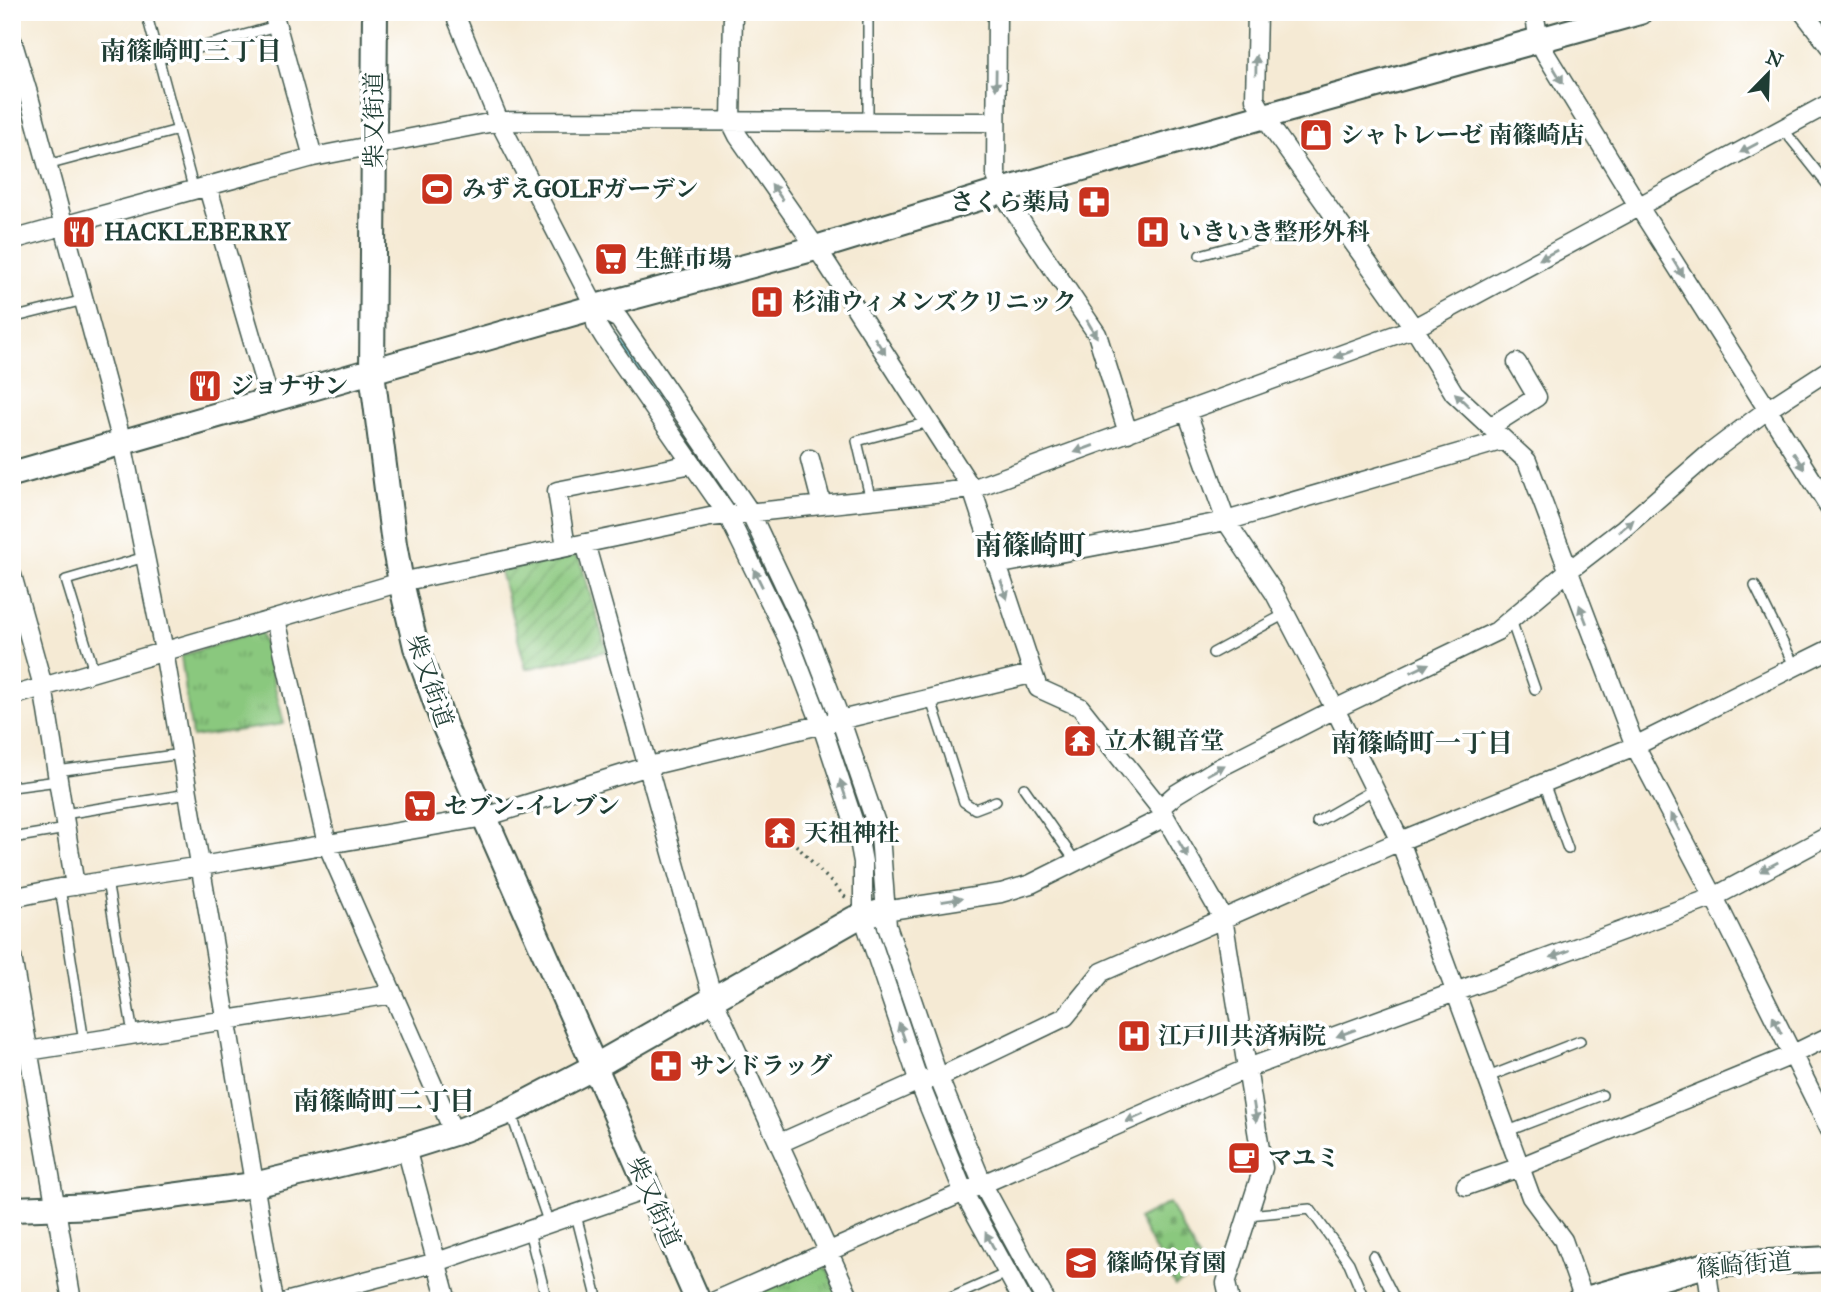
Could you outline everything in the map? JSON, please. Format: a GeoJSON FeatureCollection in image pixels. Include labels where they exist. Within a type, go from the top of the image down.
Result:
{"type":"FeatureCollection","features":[{"type":"Feature","properties":{"kind":"street","name":"柴又街道"},"geometry":{"type":"LineString","coordinates":[[375,12],[372,372],[394,544],[416,647],[444,725],[698,1301]]}},
{"type":"Feature","properties":{"kind":"street"},"geometry":{"type":"LineString","coordinates":[[454,12],[499,121],[595,307],[596,324],[727,514],[790,643],[822,726],[858,835],[875,913],[928,1079],[1007,1273],[1023,1301]]}},
{"type":"Feature","properties":{"kind":"street"},"geometry":{"type":"LineString","coordinates":[[733,12],[731,122],[972,489],[1031,674],[1038,688],[1080,707],[1162,812],[1223,918],[1264,1168],[1226,1283],[1230,1301]]}},
{"type":"Feature","properties":{"kind":"street"},"geometry":{"type":"LineString","coordinates":[[997,12],[996,176],[1002,191],[1097,334],[1128,433]]}},
{"type":"Feature","properties":{"kind":"street"},"geometry":{"type":"LineString","coordinates":[[1256,12],[1255,99],[1414,328],[1454,393],[1527,461],[1635,746],[1830,1130]]}},
{"type":"Feature","properties":{"kind":"street"},"geometry":{"type":"LineString","coordinates":[[1534,12],[1539,41],[1639,207],[1830,508]]}},
{"type":"Feature","properties":{"kind":"street"},"geometry":{"type":"LineString","coordinates":[[12,474],[595,307],[816,248],[1002,191],[1265,116],[1640,12]]}},
{"type":"Feature","properties":{"kind":"street"},"geometry":{"type":"LineString","coordinates":[[1803,12],[1830,47]]}},
{"type":"Feature","properties":{"kind":"street"},"geometry":{"type":"LineString","coordinates":[[274,19],[313,157]]}},
{"type":"Feature","properties":{"kind":"street"},"geometry":{"type":"LineString","coordinates":[[12,40],[122,442],[164,651],[274,1301]]}},
{"type":"Feature","properties":{"kind":"street"},"geometry":{"type":"LineString","coordinates":[[12,696],[401,582],[727,514],[972,489],[1414,328],[1830,103]]}},
{"type":"Feature","properties":{"kind":"street"},"geometry":{"type":"LineString","coordinates":[[12,240],[313,157],[499,121],[995,121]]}},
{"type":"Feature","properties":{"kind":"street"},"geometry":{"type":"LineString","coordinates":[[201,189],[270,401]]}},
{"type":"Feature","properties":{"kind":"street"},"geometry":{"type":"LineString","coordinates":[[595,307],[619,320],[750,512],[808,635],[880,835],[883,859],[875,913]]}},
{"type":"Feature","properties":{"kind":"street"},"geometry":{"type":"LineString","coordinates":[[1490,427],[1537,397],[1517,363]]}},
{"type":"Feature","properties":{"kind":"street"},"geometry":{"type":"LineString","coordinates":[[12,1209],[97,1206],[254,1185],[406,1148],[454,1133],[510,1111],[594,1067],[854,919],[875,913],[1001,893],[1031,884],[1076,862],[1162,812],[1176,794],[1217,769],[1497,631],[1624,528],[1709,454],[1767,410],[1830,369]]}},
{"type":"Feature","properties":{"kind":"street"},"geometry":{"type":"LineString","coordinates":[[1187,412],[1226,521],[1275,594],[1400,841],[1531,1198],[1563,1240],[1589,1299]]}},
{"type":"Feature","properties":{"kind":"street"},"geometry":{"type":"LineString","coordinates":[[996,565],[1226,521],[1504,440]]}},
{"type":"Feature","properties":{"kind":"street"},"geometry":{"type":"LineString","coordinates":[[810,459],[822,505]]}},
{"type":"Feature","properties":{"kind":"street"},"geometry":{"type":"LineString","coordinates":[[566,547],[557,491],[692,464]]}},
{"type":"Feature","properties":{"kind":"street"},"geometry":{"type":"LineString","coordinates":[[585,543],[713,999],[851,1301]]}},
{"type":"Feature","properties":{"kind":"street"},"geometry":{"type":"LineString","coordinates":[[12,575],[43,686],[65,822],[68,887]]}},
{"type":"Feature","properties":{"kind":"street"},"geometry":{"type":"LineString","coordinates":[[276,619],[327,844],[454,1133]]}},
{"type":"Feature","properties":{"kind":"street"},"geometry":{"type":"LineString","coordinates":[[780,1143],[1065,1017],[1101,972],[1400,841],[1635,746],[1830,649]]}},
{"type":"Feature","properties":{"kind":"street"},"geometry":{"type":"LineString","coordinates":[[12,898],[485,817],[649,766],[1031,674]]}},
{"type":"Feature","properties":{"kind":"street"},"geometry":{"type":"LineString","coordinates":[[715,1301],[1248,1068],[1714,897],[1830,835]]}},
{"type":"Feature","properties":{"kind":"street"},"geometry":{"type":"LineString","coordinates":[[12,957],[72,1301]]}},
{"type":"Feature","properties":{"kind":"street"},"geometry":{"type":"LineString","coordinates":[[28,1051],[393,994]]}},
{"type":"Feature","properties":{"kind":"street"},"geometry":{"type":"LineString","coordinates":[[1466,1186],[1520,1167],[1792,1055],[1830,1036]]}},
{"type":"Feature","properties":{"kind":"street"},"geometry":{"type":"LineString","coordinates":[[406,1148],[447,1301]]}},
{"type":"Feature","properties":{"kind":"street"},"geometry":{"type":"LineString","coordinates":[[289,1301],[437,1262],[648,1189]]}},
{"type":"Feature","properties":{"kind":"street"},"geometry":{"type":"LineString","coordinates":[[973,1189],[1046,1301]]}},
{"type":"Feature","properties":{"kind":"street","name":"篠崎街道"},"geometry":{"type":"LineString","coordinates":[[1589,1299],[1706,1265],[1830,1259]]}},
{"type":"Feature","properties":{"kind":"street"},"geometry":{"type":"LineString","coordinates":[[1706,1265],[1711,1301]]}},
{"type":"Feature","properties":{"kind":"lane"},"geometry":{"type":"LineString","coordinates":[[146,12],[178,130],[201,189]]}},
{"type":"Feature","properties":{"kind":"lane"},"geometry":{"type":"LineString","coordinates":[[159,59],[274,19]]}},
{"type":"Feature","properties":{"kind":"lane"},"geometry":{"type":"LineString","coordinates":[[868,22],[868,122]]}},
{"type":"Feature","properties":{"kind":"lane"},"geometry":{"type":"LineString","coordinates":[[1783,129],[1830,188]]}},
{"type":"Feature","properties":{"kind":"lane"},"geometry":{"type":"LineString","coordinates":[[47,164],[178,130]]}},
{"type":"Feature","properties":{"kind":"lane"},"geometry":{"type":"LineString","coordinates":[[1200,255],[1336,219]]}},
{"type":"Feature","properties":{"kind":"lane"},"geometry":{"type":"LineString","coordinates":[[12,318],[84,300]]}},
{"type":"Feature","properties":{"kind":"lane"},"geometry":{"type":"LineString","coordinates":[[871,500],[857,441],[929,422]]}},
{"type":"Feature","properties":{"kind":"lane"},"geometry":{"type":"LineString","coordinates":[[94,671],[66,580],[145,557]]}},
{"type":"Feature","properties":{"kind":"lane"},"geometry":{"type":"LineString","coordinates":[[1755,586],[1796,667]]}},
{"type":"Feature","properties":{"kind":"lane"},"geometry":{"type":"LineString","coordinates":[[1213,653],[1285,614]]}},
{"type":"Feature","properties":{"kind":"lane"},"geometry":{"type":"LineString","coordinates":[[1511,620],[1535,689]]}},
{"type":"Feature","properties":{"kind":"lane"},"geometry":{"type":"LineString","coordinates":[[931,700],[964,802],[975,809],[996,801]]}},
{"type":"Feature","properties":{"kind":"lane"},"geometry":{"type":"LineString","coordinates":[[12,787],[57,776],[182,754]]}},
{"type":"Feature","properties":{"kind":"lane"},"geometry":{"type":"LineString","coordinates":[[1544,783],[1568,849]]}},
{"type":"Feature","properties":{"kind":"lane"},"geometry":{"type":"LineString","coordinates":[[1024,788],[1076,862]]}},
{"type":"Feature","properties":{"kind":"lane"},"geometry":{"type":"LineString","coordinates":[[1317,822],[1375,789]]}},
{"type":"Feature","properties":{"kind":"lane"},"geometry":{"type":"LineString","coordinates":[[12,838],[65,822],[188,794]]}},
{"type":"Feature","properties":{"kind":"lane"},"geometry":{"type":"LineString","coordinates":[[107,881],[133,1034]]}},
{"type":"Feature","properties":{"kind":"lane"},"geometry":{"type":"LineString","coordinates":[[68,887],[84,1042]]}},
{"type":"Feature","properties":{"kind":"lane"},"geometry":{"type":"LineString","coordinates":[[1488,1077],[1580,1041]]}},
{"type":"Feature","properties":{"kind":"lane"},"geometry":{"type":"LineString","coordinates":[[1508,1132],[1602,1095]]}},
{"type":"Feature","properties":{"kind":"lane"},"geometry":{"type":"LineString","coordinates":[[510,1111],[549,1224]]}},
{"type":"Feature","properties":{"kind":"lane"},"geometry":{"type":"LineString","coordinates":[[1248,1215],[1310,1209],[1349,1263],[1365,1301]]}},
{"type":"Feature","properties":{"kind":"lane"},"geometry":{"type":"LineString","coordinates":[[576,1214],[598,1301]]}},
{"type":"Feature","properties":{"kind":"lane"},"geometry":{"type":"LineString","coordinates":[[529,1231],[547,1301]]}},
{"type":"Feature","properties":{"kind":"lane"},"geometry":{"type":"LineString","coordinates":[[1373,1256],[1396,1301]]}},
{"type":"Feature","properties":{"kind":"lane"},"geometry":{"type":"LineString","coordinates":[[944,1301],[1007,1273]]}},
{"type":"Feature","properties":{"kind":"path"},"geometry":{"type":"LineString","coordinates":[[796,845],[875,913]]}},
{"type":"Feature","properties":{"kind":"green space"},"geometry":{"type":"Polygon","coordinates":[[[574,556],[580,559],[607,651],[526,669],[500,571],[574,556]]]}},
{"type":"Feature","properties":{"kind":"green space"},"geometry":{"type":"Polygon","coordinates":[[[261,630],[284,724],[192,737],[181,656],[261,630]]]}},
{"type":"Feature","properties":{"kind":"green space"},"geometry":{"type":"Polygon","coordinates":[[[1169,1203],[1204,1268],[1175,1286],[1138,1219],[1169,1203]]]}},
{"type":"Feature","properties":{"kind":"green space"},"geometry":{"type":"Polygon","coordinates":[[[816,1264],[828,1270],[840,1301],[738,1301],[816,1264]]]}},
{"type":"Feature","properties":{"kind":"waterway"},"geometry":{"type":"LineString","coordinates":[[613,330],[673,421]]}},
{"type":"Feature","properties":{"kind":"waterway"},"geometry":{"type":"LineString","coordinates":[[742,526],[790,616]]}},
{"type":"Feature","properties":{"kind":"waterway"},"geometry":{"type":"LineString","coordinates":[[805,651],[823,705]]}},
{"type":"Feature","properties":{"kind":"waterway"},"geometry":{"type":"LineString","coordinates":[[865,830],[871,847],[877,907]]}},
{"type":"Feature","properties":{"kind":"waterway"},"geometry":{"type":"LineString","coordinates":[[878,923],[881,945]]}},
{"type":"Feature","properties":{"kind":"waterway"},"geometry":{"type":"LineString","coordinates":[[889,967],[921,1053]]}},
{"type":"Feature","properties":{"kind":"waterway"},"geometry":{"type":"LineString","coordinates":[[937,1095],[971,1184]]}},
{"type":"Feature","properties":{"kind":"waterway"},"geometry":{"type":"LineString","coordinates":[[976,1192],[1033,1301]]}},
{"type":"Feature","properties":{"kind":"place","name":"シャトレーゼ 南篠崎店"},"geometry":{"type":"Point","coordinates":[1316,135]}},
{"type":"Feature","properties":{"kind":"place","name":"みずえGOLFガーデン"},"geometry":{"type":"Point","coordinates":[437,189]}},
{"type":"Feature","properties":{"kind":"place","name":"さくら薬局"},"geometry":{"type":"Point","coordinates":[1094,202]}},
{"type":"Feature","properties":{"kind":"place","name":"HACKLEBERRY"},"geometry":{"type":"Point","coordinates":[79,232]}},
{"type":"Feature","properties":{"kind":"place","name":"いきいき整形外科"},"geometry":{"type":"Point","coordinates":[1153,232]}},
{"type":"Feature","properties":{"kind":"place","name":"生鮮市場"},"geometry":{"type":"Point","coordinates":[611,259]}},
{"type":"Feature","properties":{"kind":"place","name":"杉浦ウィメンズクリニック"},"geometry":{"type":"Point","coordinates":[767,302]}},
{"type":"Feature","properties":{"kind":"place","name":"ジョナサン"},"geometry":{"type":"Point","coordinates":[205,386]}},
{"type":"Feature","properties":{"kind":"place","name":"立木観音堂"},"geometry":{"type":"Point","coordinates":[1080,741]}},
{"type":"Feature","properties":{"kind":"place","name":"セブン-イレブン"},"geometry":{"type":"Point","coordinates":[420,806]}},
{"type":"Feature","properties":{"kind":"place","name":"天祖神社"},"geometry":{"type":"Point","coordinates":[780,833]}},
{"type":"Feature","properties":{"kind":"place","name":"江戸川共済病院"},"geometry":{"type":"Point","coordinates":[1134,1036]}},
{"type":"Feature","properties":{"kind":"place","name":"サンドラッグ"},"geometry":{"type":"Point","coordinates":[666,1066]}},
{"type":"Feature","properties":{"kind":"place","name":"マユミ"},"geometry":{"type":"Point","coordinates":[1244,1158]}},
{"type":"Feature","properties":{"kind":"place","name":"篠崎保育園"},"geometry":{"type":"Point","coordinates":[1081,1263]}},
{"type":"Feature","properties":{"kind":"district","name":"南篠崎町三丁目"},"geometry":{"type":"Point","coordinates":[191,51]}},
{"type":"Feature","properties":{"kind":"district","name":"南篠崎町"},"geometry":{"type":"Point","coordinates":[1030,545]}},
{"type":"Feature","properties":{"kind":"district","name":"南篠崎町一丁目"},"geometry":{"type":"Point","coordinates":[1422,743]}},
{"type":"Feature","properties":{"kind":"district","name":"南篠崎町二丁目"},"geometry":{"type":"Point","coordinates":[384,1101]}}]}
